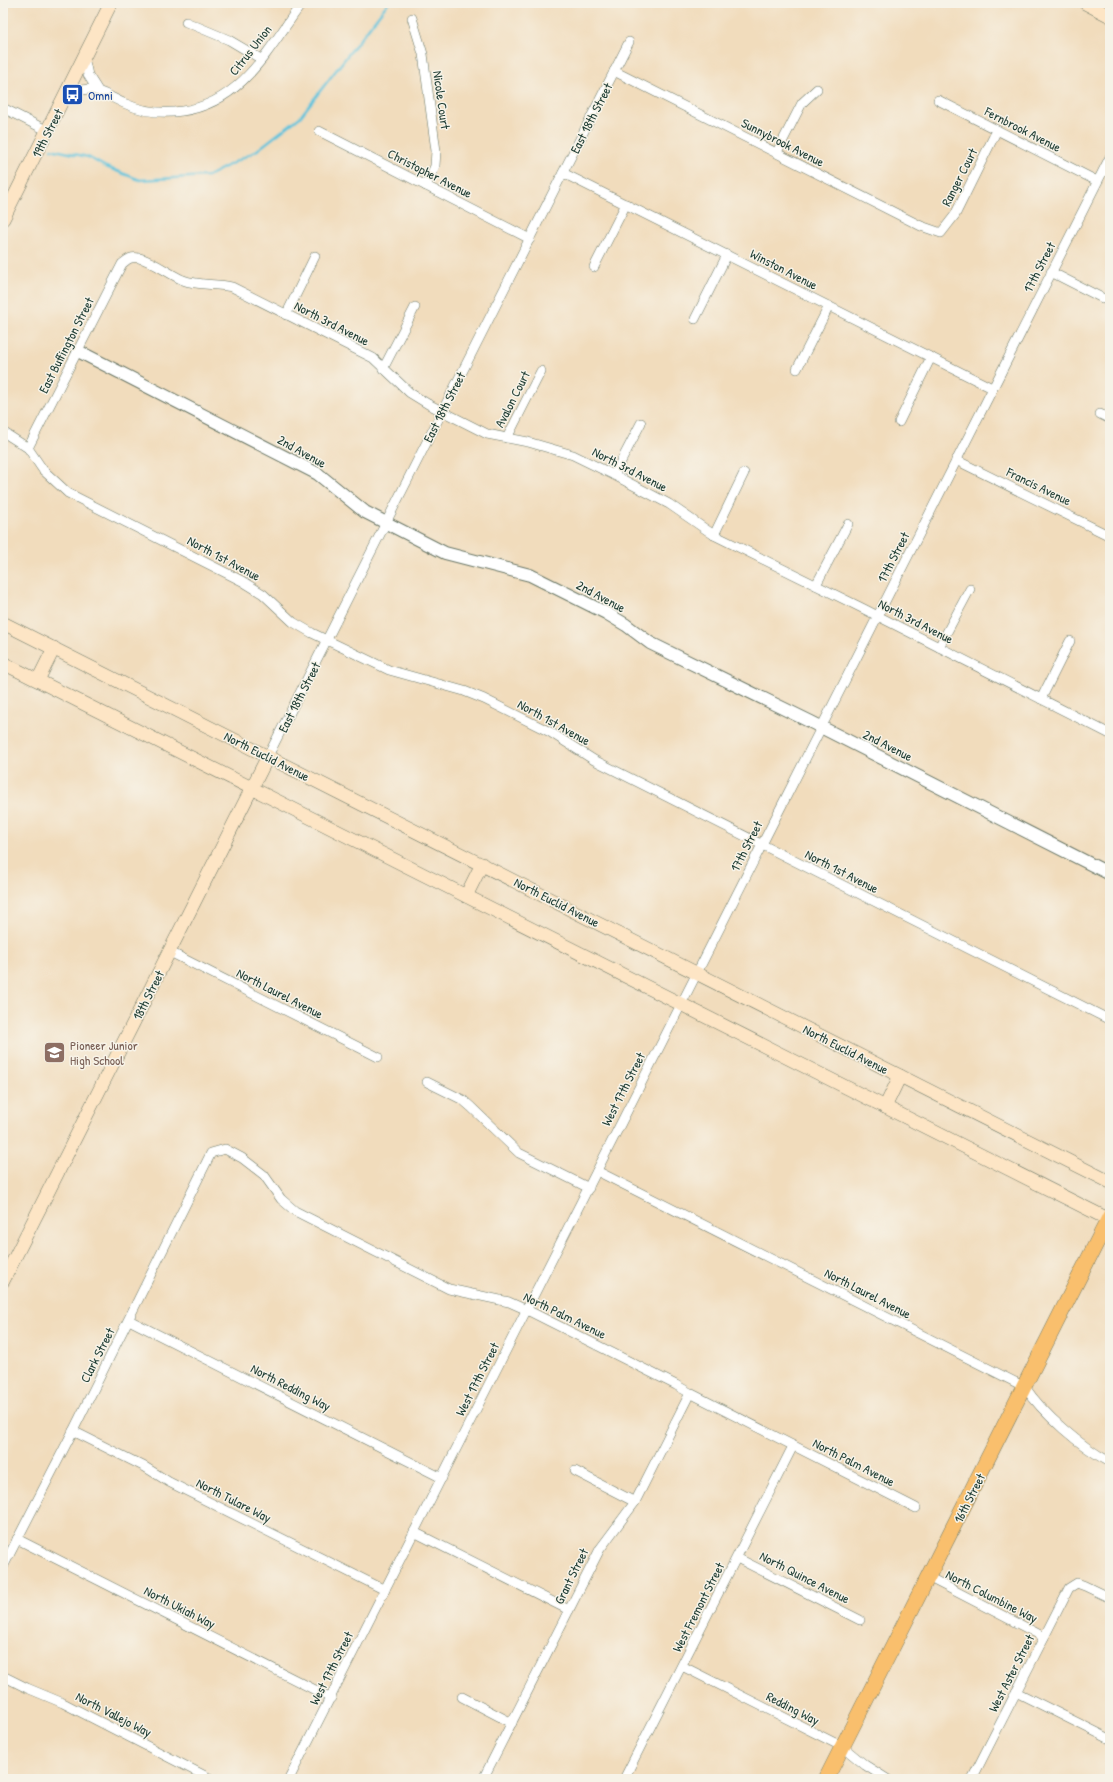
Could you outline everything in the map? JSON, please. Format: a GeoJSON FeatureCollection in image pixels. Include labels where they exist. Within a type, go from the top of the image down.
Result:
{"type":"FeatureCollection","features":[{"type":"Feature","properties":{"kind":"main road","name":"19th Street"},"geometry":{"type":"LineString","coordinates":[[3,219],[48,131],[110,3]]}},
{"type":"Feature","properties":{"kind":"main road"},"geometry":{"type":"LineString","coordinates":[[1085,3],[1110,16]]}},
{"type":"Feature","properties":{"kind":"main road","name":"North Euclid Avenue"},"geometry":{"type":"LineString","coordinates":[[3,623],[1110,1182]]}},
{"type":"Feature","properties":{"kind":"main road"},"geometry":{"type":"LineString","coordinates":[[38,680],[54,648]]}},
{"type":"Feature","properties":{"kind":"main road"},"geometry":{"type":"LineString","coordinates":[[3,662],[680,1005],[1109,1218]]}},
{"type":"Feature","properties":{"kind":"main road","name":"East 18th Street"},"geometry":{"type":"LineString","coordinates":[[260,773],[268,756]]}},
{"type":"Feature","properties":{"kind":"main road","name":"18th Street"},"geometry":{"type":"LineString","coordinates":[[3,1282],[260,773]]}},
{"type":"Feature","properties":{"kind":"main road"},"geometry":{"type":"LineString","coordinates":[[466,896],[482,864]]}},
{"type":"Feature","properties":{"kind":"main road"},"geometry":{"type":"LineString","coordinates":[[885,1107],[900,1076]]}},
{"type":"Feature","properties":{"kind":"main road","name":"16th Street"},"geometry":{"type":"LineString","coordinates":[[826,1779],[1109,1218]]}},
{"type":"Feature","properties":{"kind":"street","name":"Citrus Union"},"geometry":{"type":"LineString","coordinates":[[97,89],[124,103],[148,111],[163,113],[192,110],[207,106],[236,88],[251,73],[302,3]]}},
{"type":"Feature","properties":{"kind":"street","name":"Nicole Court"},"geometry":{"type":"LineString","coordinates":[[412,18],[423,54],[436,151],[435,166],[426,186]]}},
{"type":"Feature","properties":{"kind":"street"},"geometry":{"type":"LineString","coordinates":[[186,22],[229,40],[261,59]]}},
{"type":"Feature","properties":{"kind":"street","name":"East 18th Street"},"geometry":{"type":"LineString","coordinates":[[268,756],[629,42]]}},
{"type":"Feature","properties":{"kind":"street"},"geometry":{"type":"LineString","coordinates":[[84,57],[88,75],[97,89]]}},
{"type":"Feature","properties":{"kind":"street","name":"Sunnybrook Avenue"},"geometry":{"type":"LineString","coordinates":[[614,71],[921,226],[942,233]]}},
{"type":"Feature","properties":{"kind":"street"},"geometry":{"type":"LineString","coordinates":[[64,97],[81,89],[97,89]]}},
{"type":"Feature","properties":{"kind":"street"},"geometry":{"type":"LineString","coordinates":[[776,152],[802,103],[817,89]]}},
{"type":"Feature","properties":{"kind":"street","name":"Fernbrook Avenue"},"geometry":{"type":"LineString","coordinates":[[938,100],[1097,182]]}},
{"type":"Feature","properties":{"kind":"street"},"geometry":{"type":"LineString","coordinates":[[3,108],[48,131]]}},
{"type":"Feature","properties":{"kind":"street","name":"Ranger Court"},"geometry":{"type":"LineString","coordinates":[[942,233],[955,215],[997,130]]}},
{"type":"Feature","properties":{"kind":"street","name":"Christopher Avenue"},"geometry":{"type":"LineString","coordinates":[[318,131],[530,239]]}},
{"type":"Feature","properties":{"kind":"street","name":"17th Street"},"geometry":{"type":"LineString","coordinates":[[688,990],[1110,157]]}},
{"type":"Feature","properties":{"kind":"street","name":"Winston Avenue"},"geometry":{"type":"LineString","coordinates":[[563,173],[992,388]]}},
{"type":"Feature","properties":{"kind":"street"},"geometry":{"type":"LineString","coordinates":[[594,267],[626,204]]}},
{"type":"Feature","properties":{"kind":"street"},"geometry":{"type":"LineString","coordinates":[[695,319],[727,255]]}},
{"type":"Feature","properties":{"kind":"street"},"geometry":{"type":"LineString","coordinates":[[286,315],[315,256]]}},
{"type":"Feature","properties":{"kind":"street","name":"North 3rd Avenue"},"geometry":{"type":"LineString","coordinates":[[131,258],[139,258],[184,280],[196,283],[221,284],[232,287],[373,358],[410,393],[487,434],[528,442],[573,455],[669,504],[714,535],[1110,734]]}},
{"type":"Feature","properties":{"kind":"street","name":"East Buffington Street"},"geometry":{"type":"LineString","coordinates":[[28,448],[122,264],[131,258]]}},
{"type":"Feature","properties":{"kind":"street"},"geometry":{"type":"LineString","coordinates":[[1051,272],[1110,302]]}},
{"type":"Feature","properties":{"kind":"street"},"geometry":{"type":"LineString","coordinates":[[797,369],[829,306]]}},
{"type":"Feature","properties":{"kind":"street"},"geometry":{"type":"LineString","coordinates":[[383,369],[415,307]]}},
{"type":"Feature","properties":{"kind":"street","name":"2nd Avenue"},"geometry":{"type":"LineString","coordinates":[[78,351],[318,474],[365,512],[445,553],[530,575],[606,613],[626,625],[650,643],[821,727],[1110,874]]}},
{"type":"Feature","properties":{"kind":"street"},"geometry":{"type":"LineString","coordinates":[[899,422],[931,357]]}},
{"type":"Feature","properties":{"kind":"street","name":"Avalon Court"},"geometry":{"type":"LineString","coordinates":[[507,438],[541,372]]}},
{"type":"Feature","properties":{"kind":"street"},"geometry":{"type":"LineString","coordinates":[[1100,414],[1110,419]]}},
{"type":"Feature","properties":{"kind":"street"},"geometry":{"type":"LineString","coordinates":[[614,475],[641,422]]}},
{"type":"Feature","properties":{"kind":"street","name":"North 1st Avenue"},"geometry":{"type":"LineString","coordinates":[[3,432],[28,448],[43,470],[68,493],[242,581],[263,594],[293,622],[389,670],[464,691],[484,699],[550,732],[594,760],[1110,1020]]}},
{"type":"Feature","properties":{"kind":"street","name":"Francis Avenue"},"geometry":{"type":"LineString","coordinates":[[956,460],[1110,536]]}},
{"type":"Feature","properties":{"kind":"street"},"geometry":{"type":"LineString","coordinates":[[714,535],[744,473]]}},
{"type":"Feature","properties":{"kind":"street"},"geometry":{"type":"LineString","coordinates":[[816,585],[848,524]]}},
{"type":"Feature","properties":{"kind":"street"},"geometry":{"type":"LineString","coordinates":[[939,647],[970,589]]}},
{"type":"Feature","properties":{"kind":"street"},"geometry":{"type":"LineString","coordinates":[[1041,699],[1070,641]]}},
{"type":"Feature","properties":{"kind":"street","name":"North Laurel Avenue"},"geometry":{"type":"LineString","coordinates":[[170,952],[378,1057]]}},
{"type":"Feature","properties":{"kind":"street","name":"West 17th Street"},"geometry":{"type":"LineString","coordinates":[[289,1779],[688,990]]}},
{"type":"Feature","properties":{"kind":"street"},"geometry":{"type":"LineString","coordinates":[[427,1082],[463,1100],[471,1106],[519,1153],[589,1188]]}},
{"type":"Feature","properties":{"kind":"street","name":"North Palm Avenue"},"geometry":{"type":"LineString","coordinates":[[211,1153],[225,1149],[233,1152],[264,1175],[281,1199],[295,1211],[449,1289],[509,1302],[527,1310],[916,1508]]}},
{"type":"Feature","properties":{"kind":"street","name":"Clark Street"},"geometry":{"type":"LineString","coordinates":[[3,1567],[129,1320],[211,1153]]}},
{"type":"Feature","properties":{"kind":"street","name":"North Laurel Avenue"},"geometry":{"type":"LineString","coordinates":[[597,1171],[1025,1387],[1034,1401],[1075,1438],[1094,1453],[1110,1462]]}},
{"type":"Feature","properties":{"kind":"street","name":"North Redding Way"},"geometry":{"type":"LineString","coordinates":[[129,1320],[442,1478]]}},
{"type":"Feature","properties":{"kind":"street","name":"Grant Street"},"geometry":{"type":"LineString","coordinates":[[484,1778],[600,1549],[635,1502],[690,1393]]}},
{"type":"Feature","properties":{"kind":"street","name":"North Tulare Way"},"geometry":{"type":"LineString","coordinates":[[73,1431],[145,1467],[176,1485],[385,1590]]}},
{"type":"Feature","properties":{"kind":"street","name":"West Fremont Street"},"geometry":{"type":"LineString","coordinates":[[624,1779],[793,1446]]}},
{"type":"Feature","properties":{"kind":"street"},"geometry":{"type":"LineString","coordinates":[[575,1471],[635,1502]]}},
{"type":"Feature","properties":{"kind":"street"},"geometry":{"type":"LineString","coordinates":[[414,1532],[569,1610]]}},
{"type":"Feature","properties":{"kind":"street","name":"North Ukiah Way"},"geometry":{"type":"LineString","coordinates":[[17,1539],[331,1698]]}},
{"type":"Feature","properties":{"kind":"street","name":"North Quince Avenue"},"geometry":{"type":"LineString","coordinates":[[737,1558],[860,1620]]}},
{"type":"Feature","properties":{"kind":"street","name":"North Columbine Way"},"geometry":{"type":"LineString","coordinates":[[928,1577],[1044,1637]]}},
{"type":"Feature","properties":{"kind":"street","name":"West Aster Street"},"geometry":{"type":"LineString","coordinates":[[972,1779],[1069,1588],[1077,1583],[1110,1598]]}},
{"type":"Feature","properties":{"kind":"street","name":"Redding Way"},"geometry":{"type":"LineString","coordinates":[[682,1666],[842,1747],[865,1765],[887,1779]]}},
{"type":"Feature","properties":{"kind":"street","name":"North Vallejo Way"},"geometry":{"type":"LineString","coordinates":[[3,1676],[63,1703],[211,1779]]}},
{"type":"Feature","properties":{"kind":"street"},"geometry":{"type":"LineString","coordinates":[[1016,1692],[1110,1739]]}},
{"type":"Feature","properties":{"kind":"street"},"geometry":{"type":"LineString","coordinates":[[462,1698],[512,1723]]}},
{"type":"Feature","properties":{"kind":"waterway"},"geometry":{"type":"LineString","coordinates":[[51,149],[88,157],[106,167],[140,180],[208,176],[256,151],[300,117],[388,3]]}},
{"type":"Feature","properties":{"kind":"place","name":"Omni"},"geometry":{"type":"Point","coordinates":[72,95]}},
{"type":"Feature","properties":{"kind":"place","name":"Pioneer Junior High School"},"geometry":{"type":"Point","coordinates":[54,1052]}}]}
